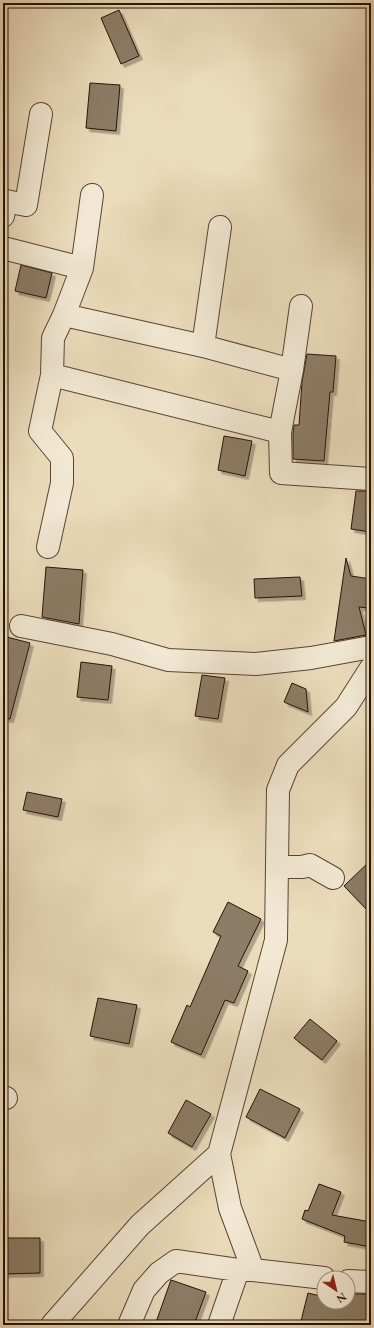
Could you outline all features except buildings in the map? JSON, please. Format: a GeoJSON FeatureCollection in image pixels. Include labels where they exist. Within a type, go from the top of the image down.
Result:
{"type":"FeatureCollection","features":[{"type":"Feature","properties":{"kind":"street"},"geometry":{"type":"LineString","coordinates":[[3,216],[6,201],[26,205],[41,114]]}},
{"type":"Feature","properties":{"kind":"street"},"geometry":{"type":"LineString","coordinates":[[48,547],[62,483],[62,458],[40,431],[52,375],[53,338],[64,315],[82,268],[92,194]]}},
{"type":"Feature","properties":{"kind":"street"},"geometry":{"type":"LineString","coordinates":[[204,346],[220,228]]}},
{"type":"Feature","properties":{"kind":"street"},"geometry":{"type":"LineString","coordinates":[[3,248],[82,268]]}},
{"type":"Feature","properties":{"kind":"street"},"geometry":{"type":"LineString","coordinates":[[301,306],[292,370],[280,432],[281,472],[371,479]]}},
{"type":"Feature","properties":{"kind":"street"},"geometry":{"type":"LineString","coordinates":[[64,315],[204,346],[292,370]]}},
{"type":"Feature","properties":{"kind":"street"},"geometry":{"type":"LineString","coordinates":[[52,375],[280,432]]}},
{"type":"Feature","properties":{"kind":"street"},"geometry":{"type":"LineString","coordinates":[[21,626],[112,644],[168,660],[256,664],[311,658],[371,648]]}},
{"type":"Feature","properties":{"kind":"street"},"geometry":{"type":"LineString","coordinates":[[219,1325],[246,1270],[230,1208],[219,1154],[276,940],[278,790],[288,765],[346,707],[371,668]]}},
{"type":"Feature","properties":{"kind":"street"},"geometry":{"type":"LineString","coordinates":[[277,867],[302,867],[310,865],[333,878]]}},
{"type":"Feature","properties":{"kind":"street"},"geometry":{"type":"LineString","coordinates":[[52,1325],[140,1225],[219,1154]]}},
{"type":"Feature","properties":{"kind":"street"},"geometry":{"type":"LineString","coordinates":[[129,1325],[144,1290],[159,1273],[176,1261],[316,1277]]}},
{"type":"Feature","properties":{"kind":"street"},"geometry":{"type":"LineString","coordinates":[[356,1281],[371,1282]]}}]}
